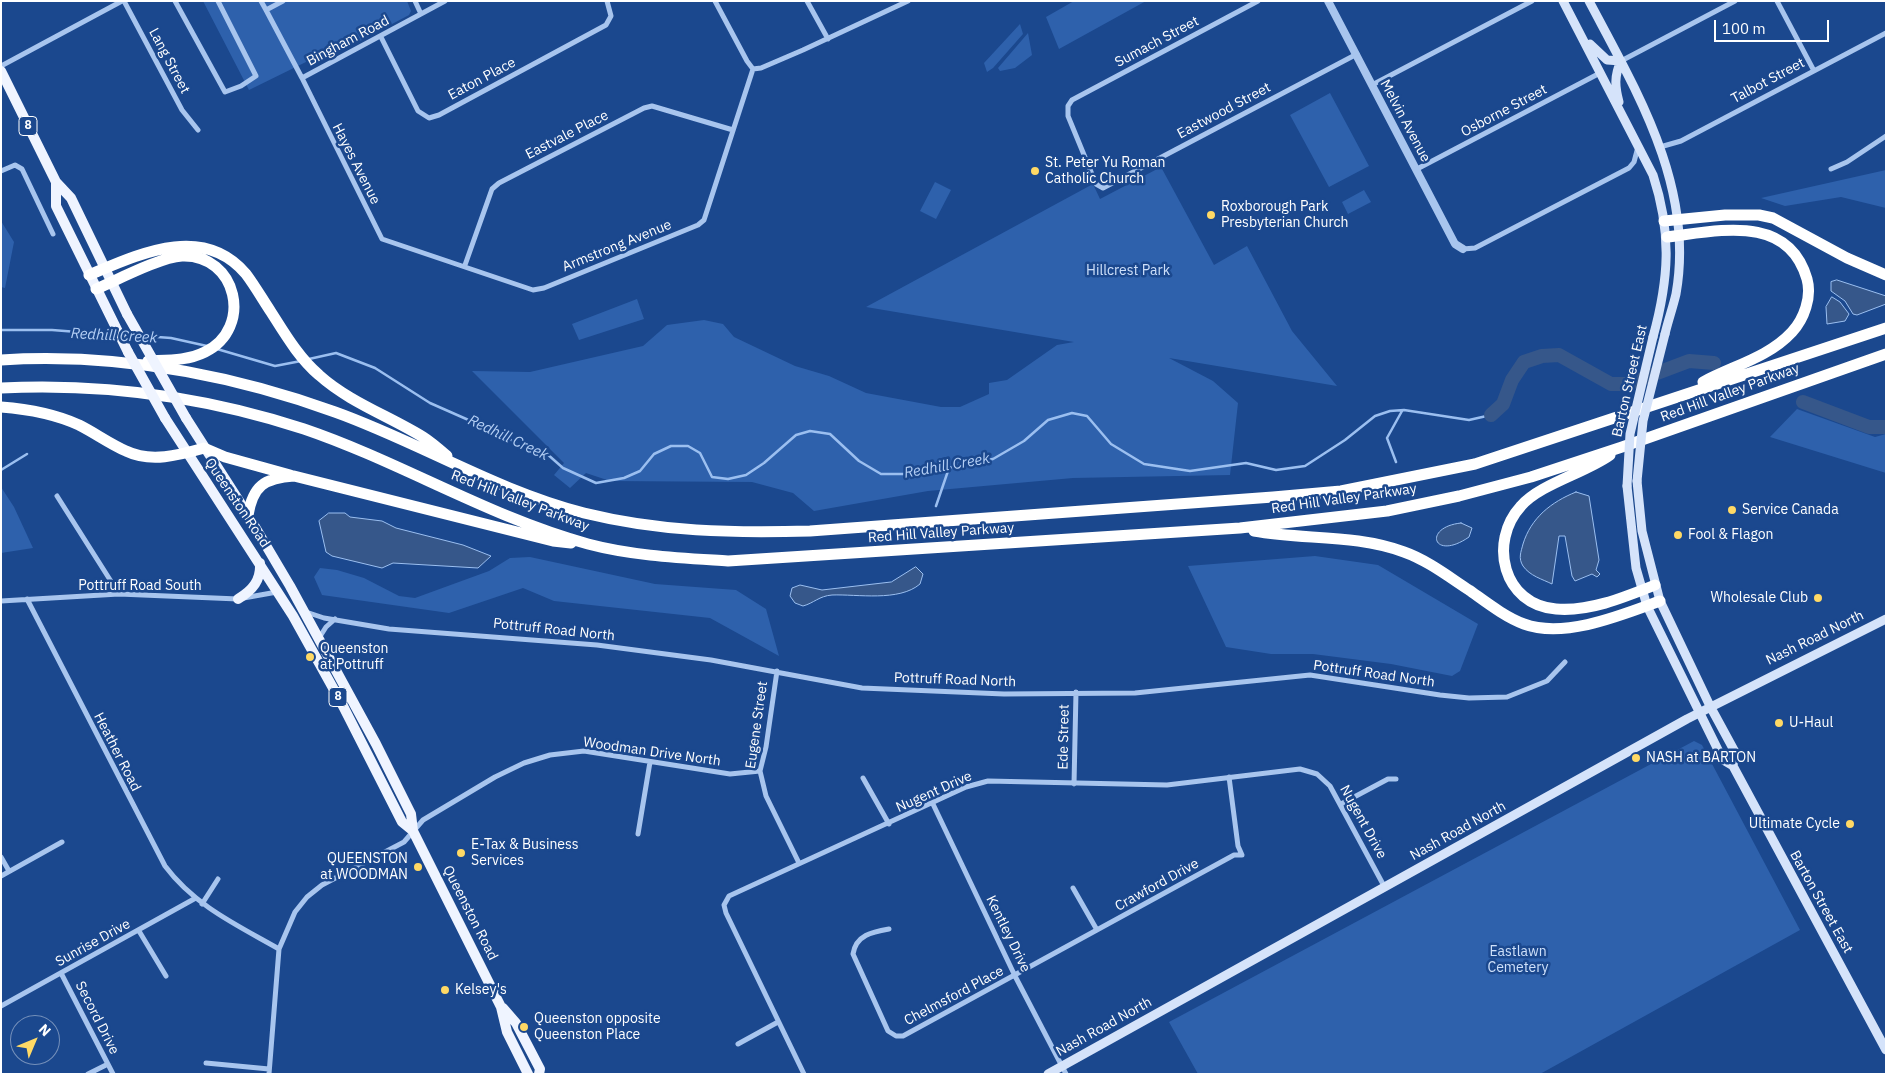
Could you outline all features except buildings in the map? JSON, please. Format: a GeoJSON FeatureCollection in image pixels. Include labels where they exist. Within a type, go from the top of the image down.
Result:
{"type":"FeatureCollection","features":[{"type":"Feature","properties":{"kind":"highway"},"geometry":{"type":"LineString","coordinates":[[1664,221],[1743,214],[1766,216],[1866,268],[1886,275]]}},
{"type":"Feature","properties":{"kind":"highway"},"geometry":{"type":"LineString","coordinates":[[1667,237],[1745,230],[1770,235],[1793,252],[1804,272],[1808,289],[1802,319],[1783,340],[1756,357],[1704,381],[1685,395]]}},
{"type":"Feature","properties":{"kind":"highway"},"geometry":{"type":"LineString","coordinates":[[89,275],[150,251],[177,246],[219,253],[245,273],[287,338],[319,376],[365,406],[424,437],[458,464]]}},
{"type":"Feature","properties":{"kind":"highway"},"geometry":{"type":"LineString","coordinates":[[96,289],[173,258],[196,258],[209,262],[224,275],[232,292],[235,310],[226,334],[215,346],[199,355],[186,359],[129,363]]}},
{"type":"Feature","properties":{"kind":"highway","name":"Red Hill Valley Parkway"},"geometry":{"type":"LineString","coordinates":[[1,360],[55,358],[129,363],[210,376],[283,395],[336,412],[533,496],[584,513],[672,530],[740,533],[810,531],[1341,491],[1475,464],[1886,328]]}},
{"type":"Feature","properties":{"kind":"highway","name":"Red Hill Valley Parkway"},"geometry":{"type":"LineString","coordinates":[[1,388],[98,388],[191,400],[262,416],[305,430],[501,513],[589,544],[678,558],[728,561],[1240,528],[1387,511],[1450,498],[1531,477],[1886,354]]}},
{"type":"Feature","properties":{"kind":"highway"},"geometry":{"type":"LineString","coordinates":[[1,407],[60,418],[92,432],[127,452],[159,457],[204,448],[225,457],[294,476],[553,541],[589,544]]}},
{"type":"Feature","properties":{"kind":"highway"},"geometry":{"type":"LineString","coordinates":[[1622,447],[1600,462],[1526,500],[1506,528],[1502,548],[1503,560],[1508,575],[1522,594],[1541,606],[1553,609],[1586,607],[1655,585]]}},
{"type":"Feature","properties":{"kind":"highway"},"geometry":{"type":"LineString","coordinates":[[248,515],[251,500],[260,486],[273,479],[294,476]]}},
{"type":"Feature","properties":{"kind":"highway"},"geometry":{"type":"LineString","coordinates":[[1240,528],[1276,535],[1351,539],[1397,550],[1429,565],[1515,620],[1539,629],[1552,630],[1591,623],[1660,601]]}},
{"type":"Feature","properties":{"kind":"main road","name":"Barton Street East"},"geometry":{"type":"LineString","coordinates":[[1563,1],[1653,175],[1661,198],[1667,237],[1666,273],[1662,306],[1630,434],[1627,486],[1636,568],[1642,590],[1647,606],[1723,760],[1733,766],[1886,1050]]}},
{"type":"Feature","properties":{"kind":"main road","name":"Barton Street East"},"geometry":{"type":"LineString","coordinates":[[1589,1],[1621,61],[1660,147],[1677,207],[1679,235],[1676,292],[1643,421],[1639,446],[1637,481],[1642,532],[1660,601],[1710,706],[1735,752],[1733,766]]}},
{"type":"Feature","properties":{"kind":"main road"},"geometry":{"type":"LineString","coordinates":[[1582,36],[1607,60],[1621,61],[1616,71],[1615,81],[1623,119]]}},
{"type":"Feature","properties":{"kind":"main road","name":"Queenston Road"},"geometry":{"type":"LineString","coordinates":[[1,71],[56,182],[71,198],[127,314],[186,418],[248,515],[319,638],[411,814],[413,831],[501,1007],[507,1032],[528,1074]]}},
{"type":"Feature","properties":{"kind":"main road","name":"Queenston Road"},"geometry":{"type":"LineString","coordinates":[[56,182],[56,206],[107,312],[186,453],[278,592],[343,706],[402,822],[413,831]]}},
{"type":"Feature","properties":{"kind":"main road"},"geometry":{"type":"LineString","coordinates":[[238,598],[249,592],[256,583],[260,572],[260,563]]}},
{"type":"Feature","properties":{"kind":"main road","name":"Nash Road North"},"geometry":{"type":"LineString","coordinates":[[1048,1074],[1064,1070],[1384,886],[1698,712],[1886,619]]}},
{"type":"Feature","properties":{"kind":"main road","name":"Queenston Road"},"geometry":{"type":"LineString","coordinates":[[501,1007],[516,1023],[540,1069],[539,1074]]}},
{"type":"Feature","properties":{"kind":"street"},"geometry":{"type":"LineString","coordinates":[[1,66],[123,1]]}},
{"type":"Feature","properties":{"kind":"street","name":"Lang Street"},"geometry":{"type":"LineString","coordinates":[[123,1],[182,110],[198,130]]}},
{"type":"Feature","properties":{"kind":"street"},"geometry":{"type":"LineString","coordinates":[[175,1],[225,92],[242,86],[256,76],[218,1]]}},
{"type":"Feature","properties":{"kind":"street"},"geometry":{"type":"LineString","coordinates":[[261,1],[302,78]]}},
{"type":"Feature","properties":{"kind":"street"},"geometry":{"type":"LineString","coordinates":[[266,10],[283,1]]}},
{"type":"Feature","properties":{"kind":"street"},"geometry":{"type":"LineString","coordinates":[[415,1],[421,14]]}},
{"type":"Feature","properties":{"kind":"street","name":"Bingham Road"},"geometry":{"type":"LineString","coordinates":[[309,94],[302,78],[445,1]]}},
{"type":"Feature","properties":{"kind":"street","name":"Eaton Place"},"geometry":{"type":"LineString","coordinates":[[381,37],[418,111],[429,118],[439,115],[606,25],[611,16],[607,1]]}},
{"type":"Feature","properties":{"kind":"street"},"geometry":{"type":"LineString","coordinates":[[714,1],[747,62],[753,69],[761,68],[828,39],[898,3],[908,1]]}},
{"type":"Feature","properties":{"kind":"street"},"geometry":{"type":"LineString","coordinates":[[807,1],[828,39]]}},
{"type":"Feature","properties":{"kind":"street","name":"Sumach Street"},"geometry":{"type":"LineString","coordinates":[[1103,188],[1094,182],[1068,116],[1068,105],[1072,100],[1258,1]]}},
{"type":"Feature","properties":{"kind":"street","name":"Melvin Avenue"},"geometry":{"type":"LineString","coordinates":[[1328,1],[1455,244],[1463,249]]}},
{"type":"Feature","properties":{"kind":"street"},"geometry":{"type":"LineString","coordinates":[[1372,85],[1532,1]]}},
{"type":"Feature","properties":{"kind":"street"},"geometry":{"type":"LineString","coordinates":[[1621,61],[1735,1]]}},
{"type":"Feature","properties":{"kind":"street"},"geometry":{"type":"LineString","coordinates":[[1777,1],[1813,69]]}},
{"type":"Feature","properties":{"kind":"street","name":"Talbot Street"},"geometry":{"type":"LineString","coordinates":[[1660,147],[1681,141],[1813,69],[1886,33]]}},
{"type":"Feature","properties":{"kind":"street","name":"Eastwood Street"},"geometry":{"type":"LineString","coordinates":[[1103,188],[1357,54]]}},
{"type":"Feature","properties":{"kind":"street","name":"Armstrong Avenue"},"geometry":{"type":"LineString","coordinates":[[387,241],[534,290],[544,288],[698,225],[704,220],[707,212],[753,69]]}},
{"type":"Feature","properties":{"kind":"street","name":"Osborne Street"},"geometry":{"type":"LineString","coordinates":[[1417,169],[1600,73]]}},
{"type":"Feature","properties":{"kind":"street","name":"Hayes Avenue"},"geometry":{"type":"LineString","coordinates":[[309,94],[380,236],[387,241]]}},
{"type":"Feature","properties":{"kind":"street","name":"Eastvale Place"},"geometry":{"type":"LineString","coordinates":[[464,266],[492,189],[499,183],[644,108],[652,106],[733,130]]}},
{"type":"Feature","properties":{"kind":"street"},"geometry":{"type":"LineString","coordinates":[[1830,169],[1847,162],[1886,136]]}},
{"type":"Feature","properties":{"kind":"street"},"geometry":{"type":"LineString","coordinates":[[1463,249],[1475,248],[1629,168],[1634,162],[1639,146]]}},
{"type":"Feature","properties":{"kind":"street"},"geometry":{"type":"LineString","coordinates":[[1,170],[15,165],[22,169],[53,234]]}},
{"type":"Feature","properties":{"kind":"street"},"geometry":{"type":"LineString","coordinates":[[57,496],[119,594]]}},
{"type":"Feature","properties":{"kind":"street","name":"Pottruff Road South"},"geometry":{"type":"LineString","coordinates":[[1,601],[119,594],[238,598],[278,592]]}},
{"type":"Feature","properties":{"kind":"street","name":"Heather Road"},"geometry":{"type":"LineString","coordinates":[[27,599],[165,866],[180,886],[194,899],[279,949]]}},
{"type":"Feature","properties":{"kind":"street","name":"Pottruff Road North"},"geometry":{"type":"LineString","coordinates":[[304,611],[324,618],[389,629],[597,645],[776,672],[862,688],[1004,694],[1134,693],[1310,675],[1440,695],[1470,698],[1507,697],[1547,681],[1565,662]]}},
{"type":"Feature","properties":{"kind":"street"},"geometry":{"type":"LineString","coordinates":[[319,638],[326,627],[335,619]]}},
{"type":"Feature","properties":{"kind":"street","name":"Eugene Street"},"geometry":{"type":"LineString","coordinates":[[776,672],[766,747],[760,771],[772,809],[799,863]]}},
{"type":"Feature","properties":{"kind":"street","name":"Ede Street"},"geometry":{"type":"LineString","coordinates":[[1074,784],[1076,692]]}},
{"type":"Feature","properties":{"kind":"street","name":"Woodman Drive North"},"geometry":{"type":"LineString","coordinates":[[269,1071],[279,949],[295,912],[307,897],[339,874],[404,842],[423,820],[495,777],[524,763],[550,755],[584,751],[730,774],[760,771]]}},
{"type":"Feature","properties":{"kind":"street"},"geometry":{"type":"LineString","coordinates":[[638,834],[650,762]]}},
{"type":"Feature","properties":{"kind":"street","name":"Nugent Drive"},"geometry":{"type":"LineString","coordinates":[[804,1074],[724,905],[729,896],[966,787],[988,781],[1167,785],[1300,769],[1317,774],[1330,786],[1384,886]]}},
{"type":"Feature","properties":{"kind":"street","name":"Crawford Drive"},"geometry":{"type":"LineString","coordinates":[[1015,976],[1234,855],[1242,855],[1238,846],[1229,777]]}},
{"type":"Feature","properties":{"kind":"street"},"geometry":{"type":"LineString","coordinates":[[863,778],[889,824]]}},
{"type":"Feature","properties":{"kind":"street"},"geometry":{"type":"LineString","coordinates":[[1341,804],[1388,779],[1396,779]]}},
{"type":"Feature","properties":{"kind":"street","name":"Kentley Drive"},"geometry":{"type":"LineString","coordinates":[[932,802],[1015,976],[1064,1070]]}},
{"type":"Feature","properties":{"kind":"street"},"geometry":{"type":"LineString","coordinates":[[1,876],[62,842]]}},
{"type":"Feature","properties":{"kind":"street"},"geometry":{"type":"LineString","coordinates":[[1,857],[9,872]]}},
{"type":"Feature","properties":{"kind":"street"},"geometry":{"type":"LineString","coordinates":[[202,904],[218,879]]}},
{"type":"Feature","properties":{"kind":"street"},"geometry":{"type":"LineString","coordinates":[[1073,888],[1097,930]]}},
{"type":"Feature","properties":{"kind":"street","name":"Sunrise Drive"},"geometry":{"type":"LineString","coordinates":[[1,1006],[194,899]]}},
{"type":"Feature","properties":{"kind":"street","name":"Chelmsford Place"},"geometry":{"type":"LineString","coordinates":[[889,929],[872,932],[861,938],[854,945],[853,954],[888,1031],[896,1036],[911,1033],[1015,976]]}},
{"type":"Feature","properties":{"kind":"street"},"geometry":{"type":"LineString","coordinates":[[139,931],[166,976]]}},
{"type":"Feature","properties":{"kind":"street","name":"Secord Drive"},"geometry":{"type":"LineString","coordinates":[[61,973],[113,1074]]}},
{"type":"Feature","properties":{"kind":"street"},"geometry":{"type":"LineString","coordinates":[[738,1044],[778,1022]]}},
{"type":"Feature","properties":{"kind":"street"},"geometry":{"type":"LineString","coordinates":[[206,1062],[269,1071]]}},
{"type":"Feature","properties":{"kind":"street"},"geometry":{"type":"LineString","coordinates":[[88,1074],[108,1064]]}},
{"type":"Feature","properties":{"kind":"green space"},"geometry":{"type":"Polygon","coordinates":[[[203,1],[407,1],[411,11],[409,15],[311,67],[308,61],[249,90],[203,1]]]}},
{"type":"Feature","properties":{"kind":"green space"},"geometry":{"type":"Polygon","coordinates":[[[1074,1],[1146,1],[1059,49],[1046,17],[1074,1]]]}},
{"type":"Feature","properties":{"kind":"green space"},"geometry":{"type":"Polygon","coordinates":[[[1020,24],[1023,34],[993,68],[987,72],[984,63],[1020,24]]]}},
{"type":"Feature","properties":{"kind":"green space"},"geometry":{"type":"Polygon","coordinates":[[[1028,33],[1032,55],[1015,68],[1000,71],[998,68],[1028,33]]]}},
{"type":"Feature","properties":{"kind":"green space"},"geometry":{"type":"Polygon","coordinates":[[[1330,93],[1369,166],[1329,187],[1290,115],[1330,93]]]}},
{"type":"Feature","properties":{"kind":"green space","name":"Hillcrest Park"},"geometry":{"type":"Polygon","coordinates":[[[1161,167],[1214,265],[1247,246],[1292,331],[1337,386],[1169,358],[1213,381],[1238,403],[1230,475],[1073,478],[928,491],[814,511],[793,493],[752,482],[610,481],[586,473],[570,488],[554,475],[564,463],[472,371],[530,372],[643,346],[667,325],[704,320],[723,324],[734,337],[795,366],[829,376],[866,393],[941,407],[960,407],[989,394],[989,383],[1007,380],[1057,345],[1074,342],[866,307],[1093,184],[1100,199],[1161,167]]]}},
{"type":"Feature","properties":{"kind":"green space"},"geometry":{"type":"Polygon","coordinates":[[[1886,170],[1886,208],[1841,197],[1785,206],[1761,198],[1886,170]]]}},
{"type":"Feature","properties":{"kind":"green space"},"geometry":{"type":"Polygon","coordinates":[[[935,182],[951,190],[936,219],[920,211],[935,182]]]}},
{"type":"Feature","properties":{"kind":"green space"},"geometry":{"type":"Polygon","coordinates":[[[1364,190],[1371,202],[1348,214],[1342,202],[1364,190]]]}},
{"type":"Feature","properties":{"kind":"green space"},"geometry":{"type":"Polygon","coordinates":[[[1,221],[14,242],[5,288],[1,287],[1,221]]]}},
{"type":"Feature","properties":{"kind":"green space"},"geometry":{"type":"Polygon","coordinates":[[[637,299],[644,319],[579,340],[572,324],[637,299]]]}},
{"type":"Feature","properties":{"kind":"green space"},"geometry":{"type":"Polygon","coordinates":[[[1797,409],[1875,437],[1886,434],[1886,473],[1770,437],[1797,409]]]}},
{"type":"Feature","properties":{"kind":"green space"},"geometry":{"type":"Polygon","coordinates":[[[1,487],[14,507],[33,548],[1,553],[1,487]]]}},
{"type":"Feature","properties":{"kind":"green space"},"geometry":{"type":"Polygon","coordinates":[[[1315,556],[1378,565],[1478,624],[1460,671],[1452,676],[1391,664],[1313,654],[1271,654],[1226,647],[1188,566],[1315,556]]]}},
{"type":"Feature","properties":{"kind":"green space"},"geometry":{"type":"Polygon","coordinates":[[[530,557],[655,584],[736,590],[766,609],[779,656],[710,618],[554,601],[523,588],[449,613],[322,595],[314,577],[320,568],[337,570],[364,578],[399,596],[415,598],[489,571],[510,558],[530,557]]]}},
{"type":"Feature","properties":{"kind":"green space","name":"Eastlawn Cemetery"},"geometry":{"type":"Polygon","coordinates":[[[1694,741],[1702,745],[1800,930],[1540,1074],[1198,1074],[1169,1022],[1694,741]]]}},
{"type":"Feature","properties":{"kind":"shaded area"},"geometry":{"type":"Polygon","coordinates":[[[1837,280],[1886,296],[1886,304],[1857,315],[1853,314],[1845,301],[1831,291],[1831,282],[1837,280]]]}},
{"type":"Feature","properties":{"kind":"shaded area"},"geometry":{"type":"Polygon","coordinates":[[[1832,297],[1840,302],[1849,314],[1845,321],[1827,324],[1826,307],[1832,297]]]}},
{"type":"Feature","properties":{"kind":"shaded area"},"geometry":{"type":"Polygon","coordinates":[[[1576,492],[1589,496],[1599,560],[1596,570],[1600,574],[1597,577],[1592,574],[1575,581],[1572,576],[1565,536],[1559,536],[1552,584],[1536,577],[1523,566],[1520,555],[1521,550],[1531,526],[1543,512],[1558,501],[1576,492]]]}},
{"type":"Feature","properties":{"kind":"shaded area"},"geometry":{"type":"Polygon","coordinates":[[[329,513],[345,513],[350,517],[382,521],[396,528],[463,545],[491,556],[478,568],[393,563],[382,568],[332,556],[326,552],[319,521],[329,513]]]}},
{"type":"Feature","properties":{"kind":"shaded area"},"geometry":{"type":"Polygon","coordinates":[[[1461,523],[1472,528],[1469,537],[1457,544],[1440,545],[1437,541],[1437,536],[1441,530],[1461,523]]]}},
{"type":"Feature","properties":{"kind":"shaded area"},"geometry":{"type":"Polygon","coordinates":[[[916,567],[923,574],[920,584],[911,590],[901,593],[878,596],[832,595],[803,606],[795,603],[790,596],[792,588],[800,585],[822,590],[891,582],[916,567]]]}},
{"type":"Feature","properties":{"kind":"waterway","name":"Redhill Creek"},"geometry":{"type":"LineString","coordinates":[[1,330],[52,330],[116,335]]}},
{"type":"Feature","properties":{"kind":"waterway","name":"Redhill Creek"},"geometry":{"type":"LineString","coordinates":[[124,335],[136,336]]}},
{"type":"Feature","properties":{"kind":"waterway","name":"Redhill Creek"},"geometry":{"type":"LineString","coordinates":[[144,336],[171,338],[207,346]]}},
{"type":"Feature","properties":{"kind":"waterway","name":"Redhill Creek"},"geometry":{"type":"LineString","coordinates":[[217,349],[275,366],[301,361]]}},
{"type":"Feature","properties":{"kind":"waterway","name":"Redhill Creek"},"geometry":{"type":"LineString","coordinates":[[309,359],[336,353],[375,368],[430,403],[507,437],[521,447],[546,453],[563,468],[596,483],[624,478],[640,471],[654,454],[671,446],[688,446],[700,453],[712,477],[728,479],[746,475],[764,463],[796,435],[810,431],[830,434],[859,461],[881,474],[917,474],[993,459],[1024,441],[1048,420],[1072,413],[1087,416],[1111,444],[1144,464],[1190,471],[1246,463],[1276,470],[1305,466],[1345,440],[1375,416],[1390,411],[1404,410],[1469,420],[1491,415]]}},
{"type":"Feature","properties":{"kind":"waterway","name":"Redhill Creek"},"geometry":{"type":"LineString","coordinates":[[1491,415],[1503,404],[1512,380],[1524,362],[1542,356],[1559,355],[1611,384],[1628,384],[1689,361],[1714,363]]}},
{"type":"Feature","properties":{"kind":"waterway","name":"Redhill Creek"},"geometry":{"type":"LineString","coordinates":[[1803,402],[1869,427],[1886,427]]}},
{"type":"Feature","properties":{"kind":"waterway"},"geometry":{"type":"LineString","coordinates":[[1396,462],[1387,438],[1402,411]]}},
{"type":"Feature","properties":{"kind":"waterway"},"geometry":{"type":"LineString","coordinates":[[1,470],[27,454]]}},
{"type":"Feature","properties":{"kind":"waterway"},"geometry":{"type":"LineString","coordinates":[[936,506],[949,468]]}},
{"type":"Feature","properties":{"kind":"place","name":"St. Peter Yu Roman Catholic Church"},"geometry":{"type":"Point","coordinates":[1035,171]}},
{"type":"Feature","properties":{"kind":"place","name":"Roxborough Park Presbyterian Church"},"geometry":{"type":"Point","coordinates":[1211,215]}},
{"type":"Feature","properties":{"kind":"place","name":"Service Canada"},"geometry":{"type":"Point","coordinates":[1732,510]}},
{"type":"Feature","properties":{"kind":"place","name":"Fool & Flagon"},"geometry":{"type":"Point","coordinates":[1678,535]}},
{"type":"Feature","properties":{"kind":"place","name":"Wholesale Club"},"geometry":{"type":"Point","coordinates":[1818,598]}},
{"type":"Feature","properties":{"kind":"place","name":"Queenston at Pottruff"},"geometry":{"type":"Point","coordinates":[310,657]}},
{"type":"Feature","properties":{"kind":"place","name":"U-Haul"},"geometry":{"type":"Point","coordinates":[1779,723]}},
{"type":"Feature","properties":{"kind":"place","name":"NASH at BARTON"},"geometry":{"type":"Point","coordinates":[1636,758]}},
{"type":"Feature","properties":{"kind":"place","name":"Ultimate Cycle"},"geometry":{"type":"Point","coordinates":[1850,824]}},
{"type":"Feature","properties":{"kind":"place","name":"E-Tax & Business Services"},"geometry":{"type":"Point","coordinates":[461,853]}},
{"type":"Feature","properties":{"kind":"place","name":"QUEENSTON at WOODMAN"},"geometry":{"type":"Point","coordinates":[418,867]}},
{"type":"Feature","properties":{"kind":"place","name":"Kelsey's"},"geometry":{"type":"Point","coordinates":[445,990]}},
{"type":"Feature","properties":{"kind":"place","name":"Queenston opposite Queenston Place"},"geometry":{"type":"Point","coordinates":[524,1027]}}]}
